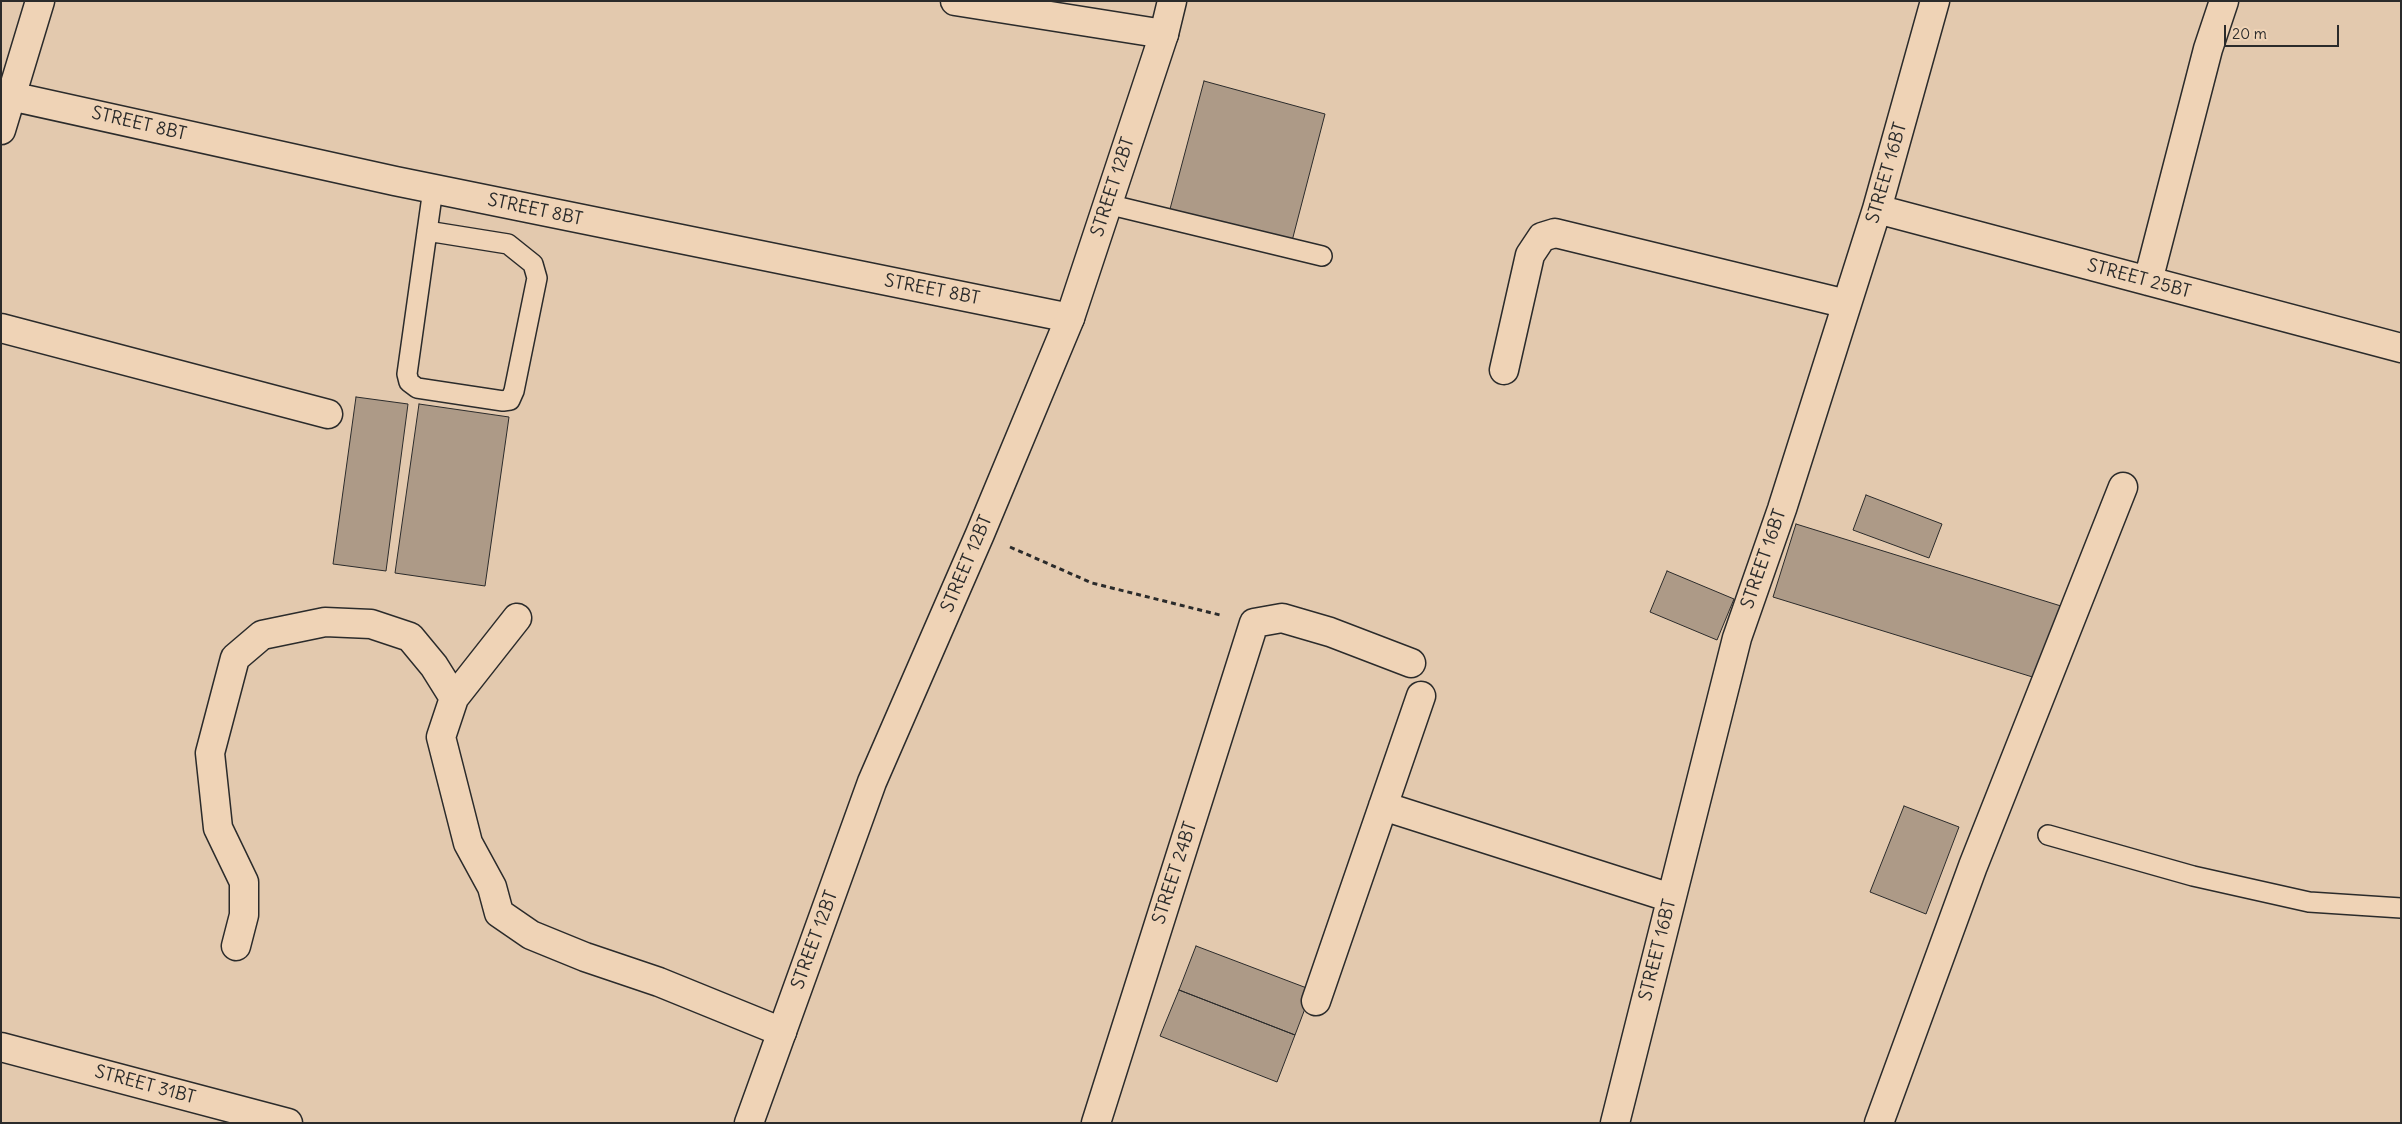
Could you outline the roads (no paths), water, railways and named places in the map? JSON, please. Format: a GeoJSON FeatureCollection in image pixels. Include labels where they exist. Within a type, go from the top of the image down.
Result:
{"type":"FeatureCollection","features":[{"type":"Feature","properties":{"kind":"street"},"geometry":{"type":"LineString","coordinates":[[1,130],[7,95],[40,1]]}},
{"type":"Feature","properties":{"kind":"street"},"geometry":{"type":"LineString","coordinates":[[955,1],[1164,34]]}},
{"type":"Feature","properties":{"kind":"street","name":"STREET 12BT"},"geometry":{"type":"LineString","coordinates":[[749,1123],[872,782],[980,534],[1070,318],[1164,34],[1172,1]]}},
{"type":"Feature","properties":{"kind":"street","name":"STREET 16BT"},"geometry":{"type":"LineString","coordinates":[[1615,1123],[1737,638],[1782,509],[1877,209],[1935,1]]}},
{"type":"Feature","properties":{"kind":"street"},"geometry":{"type":"LineString","coordinates":[[2148,281],[2208,49],[2224,1]]}},
{"type":"Feature","properties":{"kind":"street","name":"STREET 8BT"},"geometry":{"type":"LineString","coordinates":[[7,95],[433,189],[1070,318]]}},
{"type":"Feature","properties":{"kind":"street","name":"STREET 25BT"},"geometry":{"type":"LineString","coordinates":[[1877,209],[2401,348]]}},
{"type":"Feature","properties":{"kind":"street"},"geometry":{"type":"LineString","coordinates":[[1504,370],[1530,255],[1542,237],[1555,233],[1847,304]]}},
{"type":"Feature","properties":{"kind":"street"},"geometry":{"type":"LineString","coordinates":[[1,328],[328,414]]}},
{"type":"Feature","properties":{"kind":"street"},"geometry":{"type":"LineString","coordinates":[[1879,1123],[1973,866],[2123,487]]}},
{"type":"Feature","properties":{"kind":"street"},"geometry":{"type":"LineString","coordinates":[[517,618],[454,698],[441,737],[468,843],[492,887],[499,913],[531,935],[585,957],[659,982],[782,1032]]}},
{"type":"Feature","properties":{"kind":"street","name":"STREET 24BT"},"geometry":{"type":"LineString","coordinates":[[1096,1123],[1254,623],[1282,618],[1330,632],[1411,663]]}},
{"type":"Feature","properties":{"kind":"street"},"geometry":{"type":"LineString","coordinates":[[236,946],[244,915],[244,882],[218,828],[210,754],[235,658],[262,635],[325,622],[371,624],[410,637],[434,666],[454,698]]}},
{"type":"Feature","properties":{"kind":"street"},"geometry":{"type":"LineString","coordinates":[[1316,1001],[1421,696]]}},
{"type":"Feature","properties":{"kind":"street"},"geometry":{"type":"LineString","coordinates":[[1383,806],[1672,898]]}},
{"type":"Feature","properties":{"kind":"street","name":"STREET 31BT"},"geometry":{"type":"LineString","coordinates":[[1,1047],[288,1123]]}},
{"type":"Feature","properties":{"kind":"lane"},"geometry":{"type":"LineString","coordinates":[[427,231],[508,244],[533,264],[537,278],[514,391],[510,400],[503,401],[417,388],[409,382],[407,374],[427,231],[433,189]]}},
{"type":"Feature","properties":{"kind":"lane"},"geometry":{"type":"LineString","coordinates":[[1107,204],[1322,256]]}},
{"type":"Feature","properties":{"kind":"lane"},"geometry":{"type":"LineString","coordinates":[[2048,835],[2193,876],[2309,902],[2401,908]]}}]}
